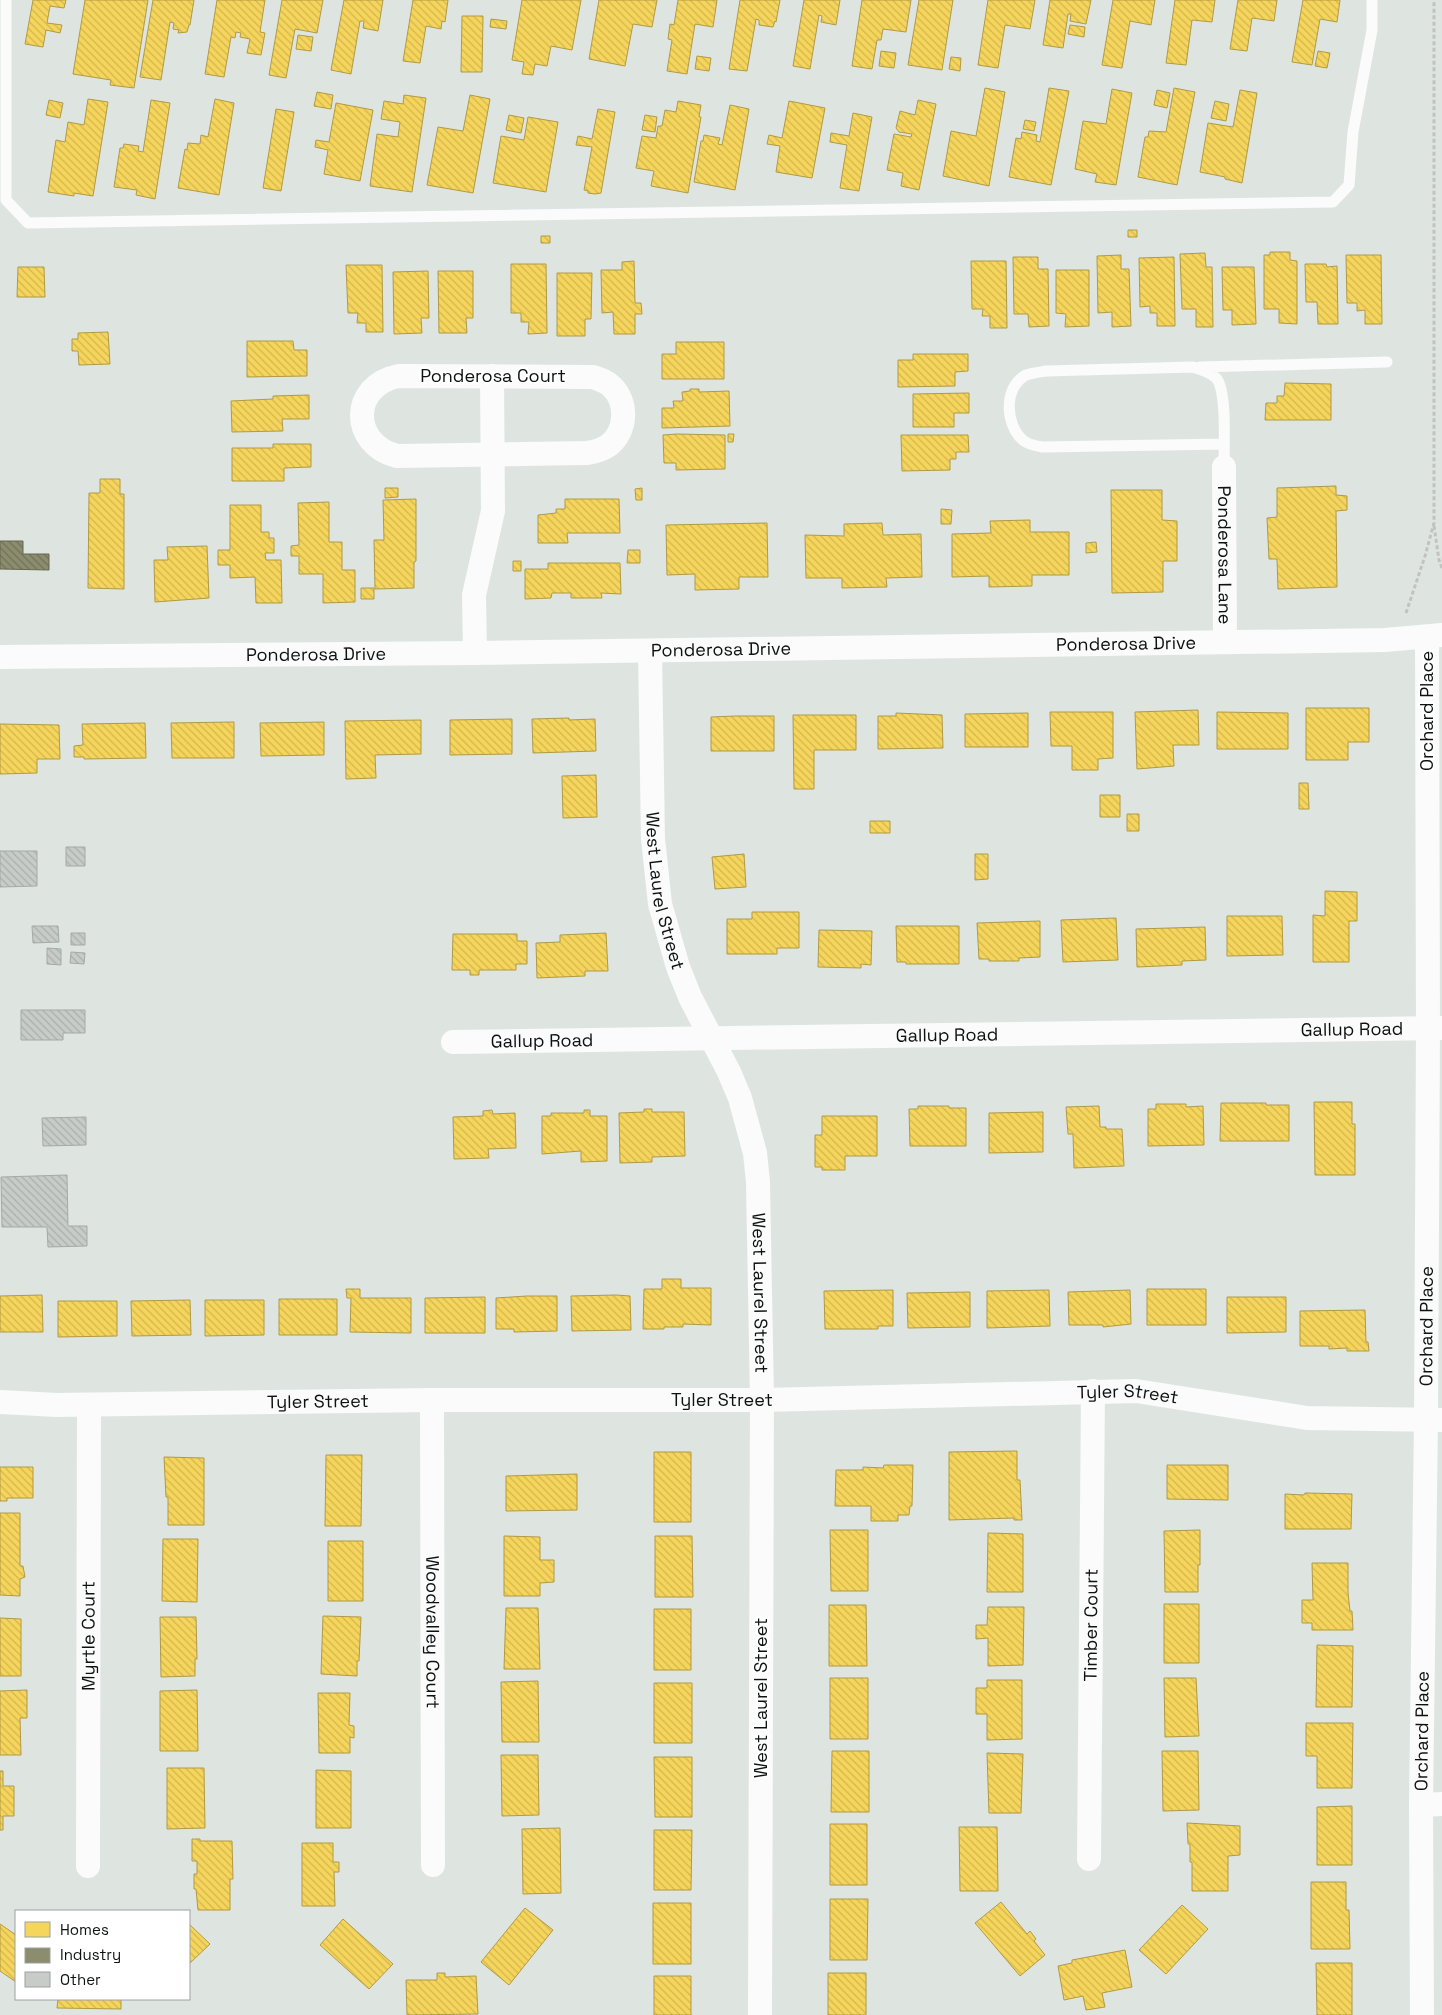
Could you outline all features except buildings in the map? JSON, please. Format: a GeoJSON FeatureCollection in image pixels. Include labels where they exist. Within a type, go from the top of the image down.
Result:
{"type":"FeatureCollection","features":[{"type":"Feature","properties":{"kind":"street","name":"Ponderosa Court"},"geometry":{"type":"LineString","coordinates":[[492,376],[593,377],[610,385],[621,401],[623,411],[620,430],[616,438],[600,450],[587,453],[492,455],[397,456],[388,454],[371,442],[366,434],[362,415],[367,396],[373,388],[390,378],[492,376]]}},
{"type":"Feature","properties":{"kind":"street"},"geometry":{"type":"LineString","coordinates":[[475,653],[474,595],[493,511],[492,376]]}},
{"type":"Feature","properties":{"kind":"street","name":"Ponderosa Lane"},"geometry":{"type":"LineString","coordinates":[[1224,456],[1225,642]]}},
{"type":"Feature","properties":{"kind":"street","name":"Ponderosa Drive"},"geometry":{"type":"LineString","coordinates":[[0,657],[650,651],[1397,640],[1434,636]]}},
{"type":"Feature","properties":{"kind":"street","name":"Orchard Place"},"geometry":{"type":"LineString","coordinates":[[1422,2015],[1432,1805],[1435,1028],[1434,636]]}},
{"type":"Feature","properties":{"kind":"street","name":"West Laurel Street"},"geometry":{"type":"LineString","coordinates":[[650,651],[653,839],[659,896],[668,936],[690,997],[729,1072],[740,1098],[755,1154],[760,1211],[762,1400],[760,2015]]}},
{"type":"Feature","properties":{"kind":"street","name":"Gallup Road"},"geometry":{"type":"LineString","coordinates":[[453,1042],[1435,1028]]}},
{"type":"Feature","properties":{"kind":"street","name":"Timber Court"},"geometry":{"type":"LineString","coordinates":[[1089,1859],[1093,1391]]}},
{"type":"Feature","properties":{"kind":"street","name":"Tyler Street"},"geometry":{"type":"LineString","coordinates":[[0,1402],[89,1405],[432,1400],[762,1400],[1136,1391],[1307,1418],[1434,1420]]}},
{"type":"Feature","properties":{"kind":"street","name":"Woodvalley Court"},"geometry":{"type":"LineString","coordinates":[[432,1400],[433,1865]]}},
{"type":"Feature","properties":{"kind":"street","name":"Myrtle Court"},"geometry":{"type":"LineString","coordinates":[[88,1866],[89,1405]]}},
{"type":"Feature","properties":{"kind":"lane"},"geometry":{"type":"LineString","coordinates":[[6,0],[6,200],[28,223],[1333,202],[1348,185],[1353,132],[1372,30],[1372,0]]}},
{"type":"Feature","properties":{"kind":"lane"},"geometry":{"type":"LineString","coordinates":[[1193,367],[1208,372],[1216,378],[1222,390],[1224,456],[1043,448],[1025,442],[1015,431],[1010,416],[1010,398],[1014,386],[1026,376],[1046,371],[1193,367],[1387,362]]}},
{"type":"Feature","properties":{"kind":"path"},"geometry":{"type":"LineString","coordinates":[[1434,0],[1434,523],[1439,560],[1442,568]]}},
{"type":"Feature","properties":{"kind":"path"},"geometry":{"type":"LineString","coordinates":[[1397,640],[1434,523]]}}]}
